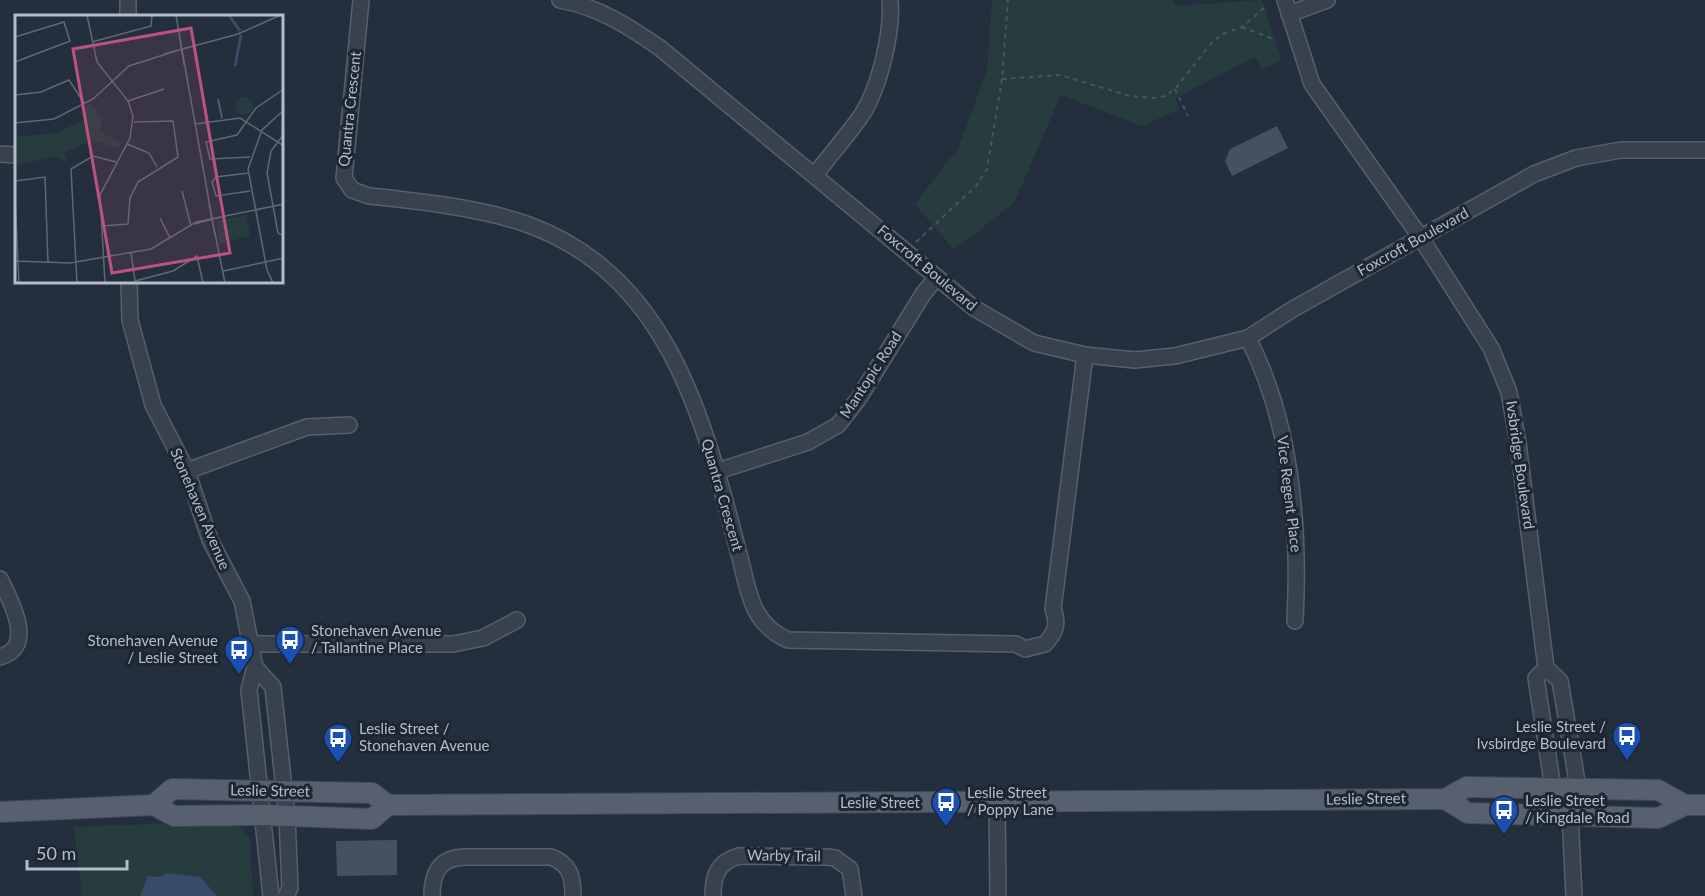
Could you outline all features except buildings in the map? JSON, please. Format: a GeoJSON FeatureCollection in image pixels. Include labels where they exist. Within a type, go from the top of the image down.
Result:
{"type":"FeatureCollection","features":[{"type":"Feature","properties":{"kind":"main road","name":"Leslie Street"},"geometry":{"type":"LineString","coordinates":[[154,805],[172,789],[372,793],[388,805],[1445,799],[1467,787],[1658,790],[1695,805]]}},
{"type":"Feature","properties":{"kind":"main road","name":"Leslie Street"},"geometry":{"type":"LineString","coordinates":[[1445,799],[1468,813],[1658,818],[1695,805]]}},
{"type":"Feature","properties":{"kind":"main road","name":"Leslie Street"},"geometry":{"type":"LineString","coordinates":[[0,812],[154,805],[174,816],[262,815],[372,819],[388,805]]}},
{"type":"Feature","properties":{"kind":"street","name":"Quantra Crescent"},"geometry":{"type":"LineString","coordinates":[[361,0],[344,178],[352,190],[369,196],[500,215],[566,241],[594,260],[642,307],[658,330],[692,396],[718,471],[753,606],[764,625],[772,633],[788,640],[1016,644],[1025,649],[1045,644],[1056,628],[1057,618],[1053,609],[1085,355]]}},
{"type":"Feature","properties":{"kind":"street","name":"Foxcroft Boulevard"},"geometry":{"type":"LineString","coordinates":[[560,0],[592,8],[624,22],[660,48],[974,308],[1034,343],[1085,355],[1135,360],[1175,356],[1248,338],[1293,309],[1534,174],[1576,158],[1621,150],[1705,150]]}},
{"type":"Feature","properties":{"kind":"street"},"geometry":{"type":"LineString","coordinates":[[815,175],[862,114],[870,96],[885,47],[890,0]]}},
{"type":"Feature","properties":{"kind":"street"},"geometry":{"type":"LineString","coordinates":[[1287,7],[1327,0]]}},
{"type":"Feature","properties":{"kind":"street","name":"Ivsbridge Boulevard"},"geometry":{"type":"LineString","coordinates":[[1287,7],[1312,84],[1421,238],[1491,348],[1509,392],[1518,443],[1546,668],[1560,681],[1578,789],[1570,815]]}},
{"type":"Feature","properties":{"kind":"street"},"geometry":{"type":"LineString","coordinates":[[0,154],[15,155]]}},
{"type":"Feature","properties":{"kind":"street","name":"Mantopic Road"},"geometry":{"type":"LineString","coordinates":[[718,471],[808,442],[838,425],[860,398],[923,294],[936,278]]}},
{"type":"Feature","properties":{"kind":"street","name":"Stonehaven Avenue"},"geometry":{"type":"LineString","coordinates":[[129,284],[130,320],[153,405],[187,471],[210,540],[242,601],[255,667],[249,690],[271,896]]}},
{"type":"Feature","properties":{"kind":"street","name":"Vice Regent Place"},"geometry":{"type":"LineString","coordinates":[[1248,338],[1260,361],[1278,415],[1290,479],[1298,561],[1295,621]]}},
{"type":"Feature","properties":{"kind":"street"},"geometry":{"type":"LineString","coordinates":[[187,471],[307,427],[349,425]]}},
{"type":"Feature","properties":{"kind":"street"},"geometry":{"type":"LineString","coordinates":[[0,579],[15,610],[20,629],[17,643],[6,655],[0,657]]}},
{"type":"Feature","properties":{"kind":"street"},"geometry":{"type":"LineString","coordinates":[[250,644],[453,644],[483,638],[517,620]]}},
{"type":"Feature","properties":{"kind":"street","name":"Stonehaven Avenue"},"geometry":{"type":"LineString","coordinates":[[255,667],[273,687],[287,816],[290,888],[286,896]]}},
{"type":"Feature","properties":{"kind":"street","name":"Ivsbridge Boulevard"},"geometry":{"type":"LineString","coordinates":[[1546,668],[1536,678],[1553,788]]}},
{"type":"Feature","properties":{"kind":"street"},"geometry":{"type":"LineString","coordinates":[[1553,788],[1570,815],[1574,896]]}},
{"type":"Feature","properties":{"kind":"street"},"geometry":{"type":"LineString","coordinates":[[997,803],[998,896]]}},
{"type":"Feature","properties":{"kind":"street"},"geometry":{"type":"LineString","coordinates":[[432,896],[433,879],[437,868],[453,857],[544,856],[566,865],[572,878],[573,896]]}},
{"type":"Feature","properties":{"kind":"street","name":"Warby Trail"},"geometry":{"type":"LineString","coordinates":[[713,896],[714,876],[718,868],[725,861],[739,856],[835,858],[850,869],[854,896]]}},
{"type":"Feature","properties":{"kind":"path"},"geometry":{"type":"LineString","coordinates":[[905,252],[976,186],[987,169],[1002,80],[1008,0]]}},
{"type":"Feature","properties":{"kind":"path"},"geometry":{"type":"LineString","coordinates":[[1002,80],[1060,75],[1142,99],[1165,96],[1175,89],[1213,40],[1242,27],[1265,7]]}},
{"type":"Feature","properties":{"kind":"path"},"geometry":{"type":"LineString","coordinates":[[1242,27],[1276,40]]}},
{"type":"Feature","properties":{"kind":"path"},"geometry":{"type":"LineString","coordinates":[[1175,89],[1188,116]]}},
{"type":"Feature","properties":{"kind":"green space"},"geometry":{"type":"Polygon","coordinates":[[[992,0],[1173,0],[1175,6],[1262,0],[1281,60],[1262,70],[1255,57],[1175,98],[1180,109],[1142,126],[1061,95],[1014,203],[954,250],[915,204],[959,147],[987,69],[992,0]]]}},
{"type":"Feature","properties":{"kind":"green space"},"geometry":{"type":"Polygon","coordinates":[[[234,821],[250,838],[253,896],[82,896],[74,827],[234,821]]]}},
{"type":"Feature","properties":{"kind":"water"},"geometry":{"type":"Polygon","coordinates":[[[168,873],[200,877],[217,896],[140,896],[148,876],[159,877],[168,873]]]}},
{"type":"Feature","properties":{"kind":"place","name":"Stonehaven Avenue / Tallantine Place"},"geometry":{"type":"Point","coordinates":[290,666]}},
{"type":"Feature","properties":{"kind":"place","name":"Stonehaven Avenue / Leslie Street"},"geometry":{"type":"Point","coordinates":[239,676]}},
{"type":"Feature","properties":{"kind":"place","name":"Leslie Street / Ivsbirdge Boulevard"},"geometry":{"type":"Point","coordinates":[1627,762]}},
{"type":"Feature","properties":{"kind":"place","name":"Leslie Street / Stonehaven Avenue"},"geometry":{"type":"Point","coordinates":[338,764]}},
{"type":"Feature","properties":{"kind":"place","name":"Leslie Street / Poppy Lane"},"geometry":{"type":"Point","coordinates":[946,828]}},
{"type":"Feature","properties":{"kind":"place","name":"Leslie Street / Kingdale Road"},"geometry":{"type":"Point","coordinates":[1504,836]}}]}
